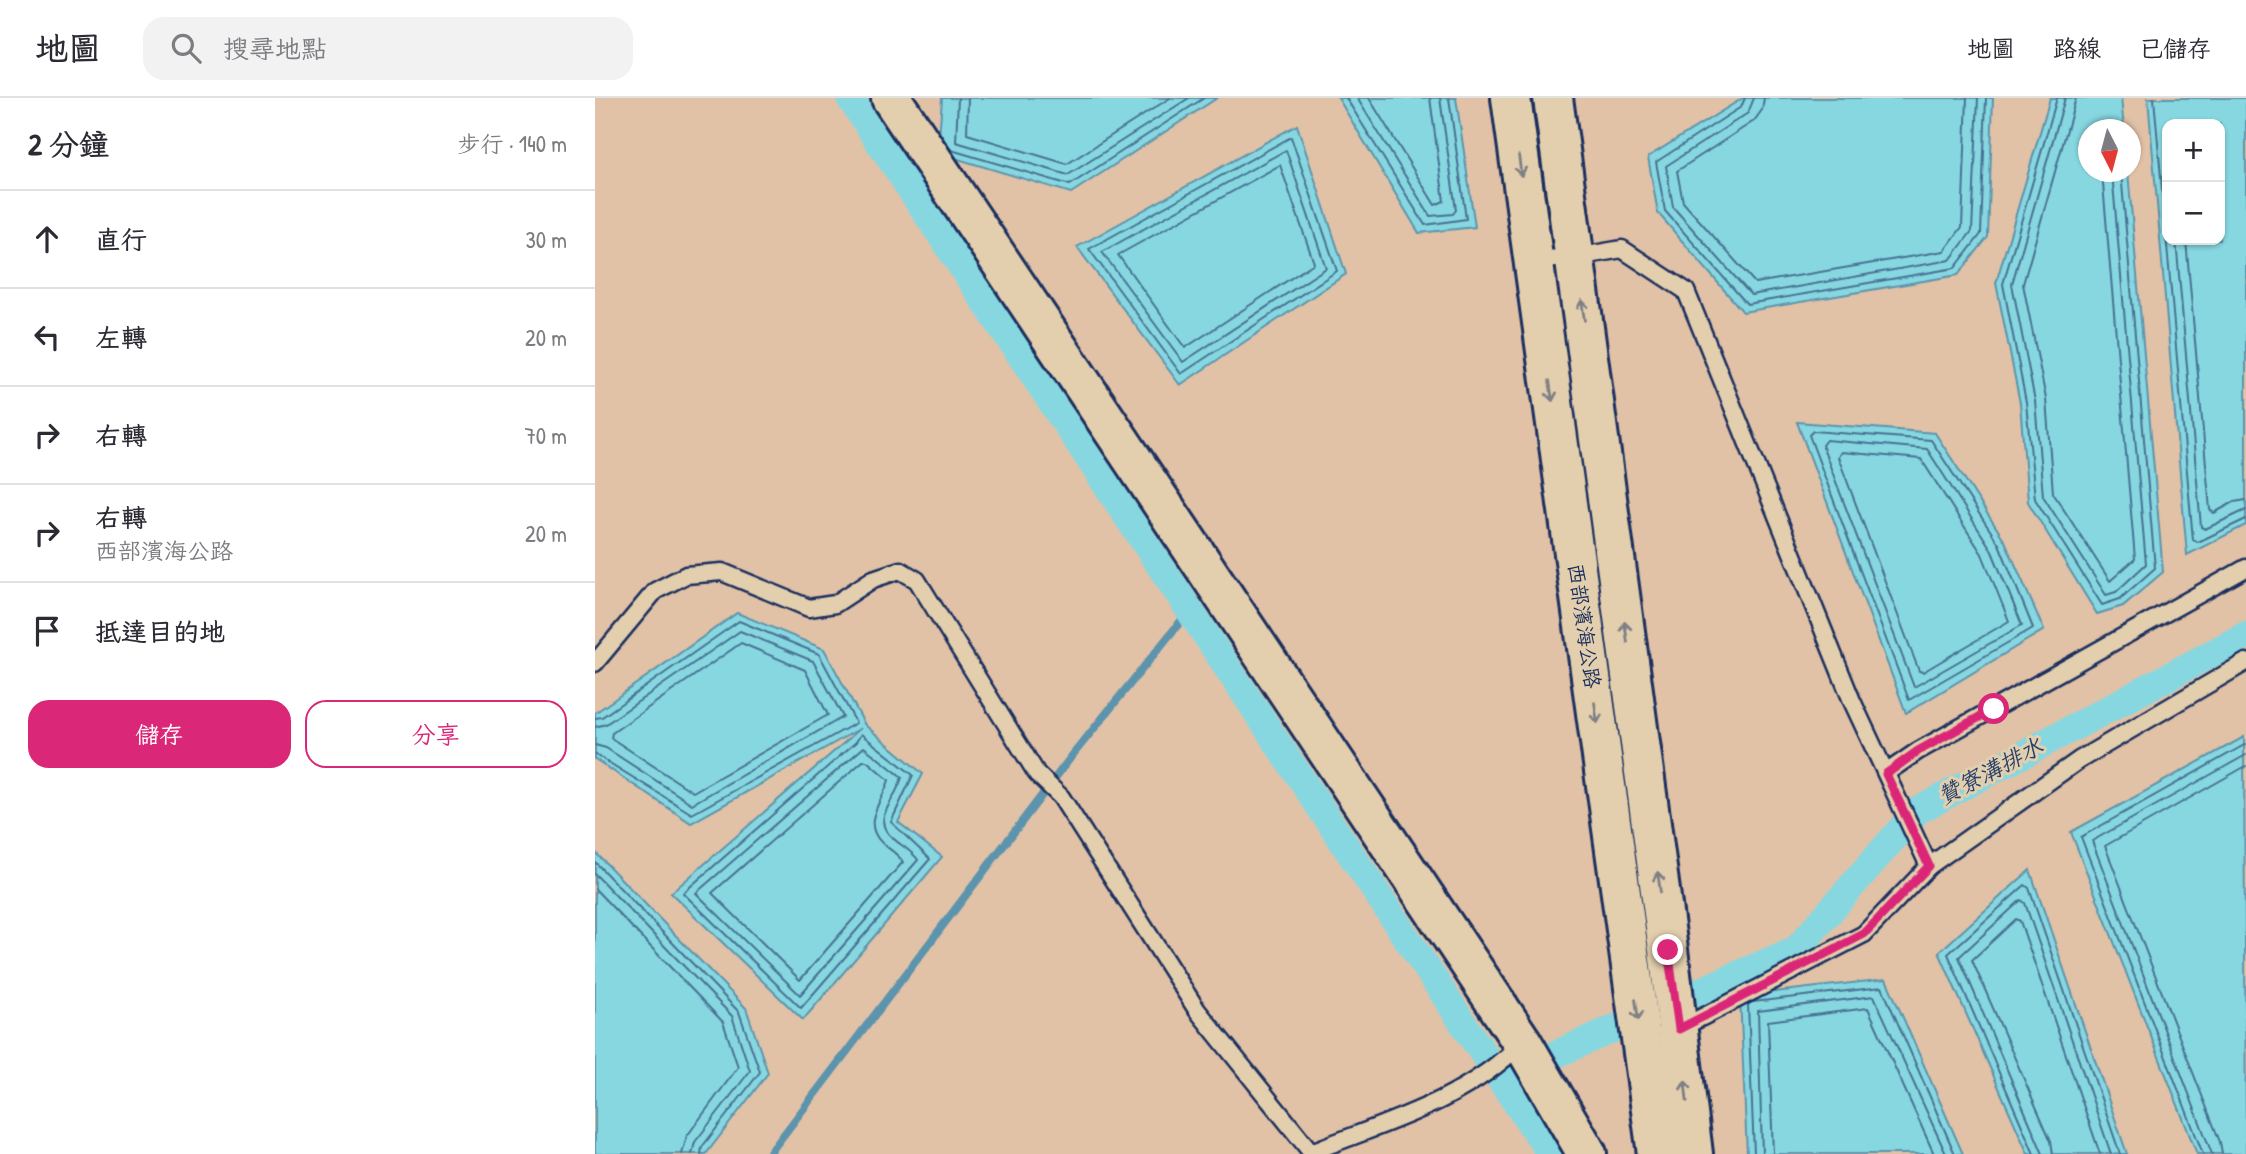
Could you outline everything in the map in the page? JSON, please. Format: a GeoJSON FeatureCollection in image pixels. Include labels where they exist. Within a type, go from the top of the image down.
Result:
{"type":"FeatureCollection","features":[{"type":"Feature","properties":{"kind":"main road"},"geometry":{"type":"LineString","coordinates":[[891,98],[1515,1049],[1554,1094],[1587,1154]]}},
{"type":"Feature","properties":{"kind":"main road","name":"西部濱海公路"},"geometry":{"type":"LineString","coordinates":[[1511,98],[1657,1154]]}},
{"type":"Feature","properties":{"kind":"main road","name":"西部濱海公路"},"geometry":{"type":"LineString","coordinates":[[1553,98],[1679,1029],[1693,1154]]}},
{"type":"Feature","properties":{"kind":"lane"},"geometry":{"type":"LineString","coordinates":[[1533,260],[1576,257],[1622,249],[1686,291],[1852,701],[1929,866]]}},
{"type":"Feature","properties":{"kind":"lane"},"geometry":{"type":"LineString","coordinates":[[1886,774],[1918,751],[2246,568]]}},
{"type":"Feature","properties":{"kind":"lane"},"geometry":{"type":"LineString","coordinates":[[595,663],[655,591],[687,575],[722,572],[809,608],[835,604],[873,579],[900,570],[917,580],[1037,774],[1061,797],[1197,1010],[1311,1152],[1439,1102],[1480,1078],[1515,1049]]}},
{"type":"Feature","properties":{"kind":"lane"},"geometry":{"type":"LineString","coordinates":[[1679,1029],[1864,934],[1929,866],[2079,760],[2246,662]]}},
{"type":"Feature","properties":{"kind":"water"},"geometry":{"type":"Polygon","coordinates":[[[942,98],[1217,98],[1071,193],[938,153],[942,98]]]}},
{"type":"Feature","properties":{"kind":"water"},"geometry":{"type":"Polygon","coordinates":[[[1338,98],[1456,98],[1475,227],[1419,233],[1338,98]]]}},
{"type":"Feature","properties":{"kind":"water"},"geometry":{"type":"Polygon","coordinates":[[[1743,98],[1993,98],[1988,237],[1958,275],[1743,312],[1658,213],[1648,157],[1743,98]]]}},
{"type":"Feature","properties":{"kind":"water"},"geometry":{"type":"Polygon","coordinates":[[[2050,98],[2121,98],[2123,119],[2078,119],[2078,182],[2129,182],[2163,572],[2123,606],[2097,614],[2028,502],[2020,403],[1996,283],[2050,98]]]}},
{"type":"Feature","properties":{"kind":"water"},"geometry":{"type":"Polygon","coordinates":[[[2148,98],[2246,98],[2246,525],[2187,555],[2148,98]]]}},
{"type":"Feature","properties":{"kind":"water"},"geometry":{"type":"Polygon","coordinates":[[[1297,125],[1346,274],[1180,385],[1077,247],[1297,125]]]}},
{"type":"Feature","properties":{"kind":"water"},"geometry":{"type":"Polygon","coordinates":[[[1797,422],[1935,433],[2005,541],[2044,630],[1906,713],[1797,422]]]}},
{"type":"Feature","properties":{"kind":"water"},"geometry":{"type":"Polygon","coordinates":[[[737,613],[824,649],[865,725],[923,774],[898,822],[942,857],[803,1020],[671,893],[861,728],[691,823],[595,759],[595,713],[737,613]]]}},
{"type":"Feature","properties":{"kind":"water"},"geometry":{"type":"Polygon","coordinates":[[[2244,737],[2246,1154],[2197,1154],[2071,832],[2244,737]]]}},
{"type":"Feature","properties":{"kind":"water"},"geometry":{"type":"Polygon","coordinates":[[[595,852],[746,1008],[768,1073],[706,1154],[595,1154],[595,852]]]}},
{"type":"Feature","properties":{"kind":"water"},"geometry":{"type":"Polygon","coordinates":[[[2030,870],[2127,1154],[2028,1154],[1939,952],[2030,870]]]}},
{"type":"Feature","properties":{"kind":"water"},"geometry":{"type":"Polygon","coordinates":[[[1886,979],[1963,1154],[1747,1154],[1740,996],[1886,979]]]}},
{"type":"Feature","properties":{"kind":"waterway"},"geometry":{"type":"LineString","coordinates":[[850,98],[1500,1079]]}},
{"type":"Feature","properties":{"kind":"waterway"},"geometry":{"type":"LineString","coordinates":[[769,1154],[1071,757],[1189,611]]}},
{"type":"Feature","properties":{"kind":"waterway","name":"贊寮溝排水"},"geometry":{"type":"LineString","coordinates":[[1698,992],[1797,949],[1917,811],[2246,635]]}},
{"type":"Feature","properties":{"kind":"waterway","name":"贊寮溝排水"},"geometry":{"type":"LineString","coordinates":[[1551,1154],[1500,1079],[1615,1028]]}},
{"type":"Feature","properties":{"kind":"route"},"geometry":{"type":"LineString","coordinates":[[1668,950],[1679,1029],[1864,934],[1929,866],[1886,774],[1918,751],[1994,709]]}}]}
